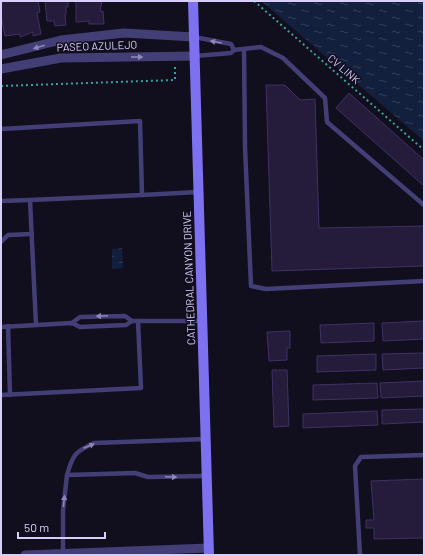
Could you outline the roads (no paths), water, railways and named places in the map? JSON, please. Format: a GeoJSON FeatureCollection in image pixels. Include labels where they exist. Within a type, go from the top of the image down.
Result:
{"type":"FeatureCollection","features":[{"type":"Feature","properties":{"kind":"street","name":"CATHEDRAL CANYON DRIVE"},"geometry":{"type":"LineString","coordinates":[[193,1],[209,551]]}},
{"type":"Feature","properties":{"kind":"street","name":"PASEO AZULEJO"},"geometry":{"type":"LineString","coordinates":[[1,54],[61,40],[124,34],[194,37]]}},
{"type":"Feature","properties":{"kind":"street","name":"PASEO AZULEJO"},"geometry":{"type":"LineString","coordinates":[[1,69],[61,58],[195,56]]}},
{"type":"Feature","properties":{"kind":"street"},"geometry":{"type":"LineString","coordinates":[[24,555],[209,551]]}},
{"type":"Feature","properties":{"kind":"lane"},"geometry":{"type":"LineString","coordinates":[[194,37],[231,44],[234,50]]}},
{"type":"Feature","properties":{"kind":"lane"},"geometry":{"type":"LineString","coordinates":[[195,56],[230,53],[234,50],[261,47],[283,58],[325,98],[327,122],[424,205]]}},
{"type":"Feature","properties":{"kind":"lane"},"geometry":{"type":"LineString","coordinates":[[244,49],[245,147],[251,286],[266,289],[424,281]]}},
{"type":"Feature","properties":{"kind":"lane"},"geometry":{"type":"LineString","coordinates":[[1,129],[140,121],[142,195]]}},
{"type":"Feature","properties":{"kind":"lane"},"geometry":{"type":"LineString","coordinates":[[1,201],[199,192]]}},
{"type":"Feature","properties":{"kind":"lane"},"geometry":{"type":"LineString","coordinates":[[30,200],[36,325]]}},
{"type":"Feature","properties":{"kind":"lane"},"geometry":{"type":"LineString","coordinates":[[1,242],[8,235],[32,234]]}},
{"type":"Feature","properties":{"kind":"lane"},"geometry":{"type":"LineString","coordinates":[[72,323],[80,317],[125,316],[132,321]]}},
{"type":"Feature","properties":{"kind":"lane"},"geometry":{"type":"LineString","coordinates":[[1,327],[72,323],[80,327],[126,325],[132,321],[203,321]]}},
{"type":"Feature","properties":{"kind":"lane"},"geometry":{"type":"LineString","coordinates":[[1,395],[141,388],[138,321]]}},
{"type":"Feature","properties":{"kind":"lane"},"geometry":{"type":"LineString","coordinates":[[8,326],[10,395]]}},
{"type":"Feature","properties":{"kind":"lane"},"geometry":{"type":"LineString","coordinates":[[63,554],[63,510],[67,475],[72,457],[81,449],[94,443],[206,440]]}},
{"type":"Feature","properties":{"kind":"lane"},"geometry":{"type":"LineString","coordinates":[[360,555],[355,466],[361,457],[424,455]]}},
{"type":"Feature","properties":{"kind":"lane"},"geometry":{"type":"LineString","coordinates":[[67,475],[135,473],[148,477],[207,476]]}},
{"type":"Feature","properties":{"kind":"water"},"geometry":{"type":"Polygon","coordinates":[[[261,1],[424,1],[424,141],[261,1]]]}},
{"type":"Feature","properties":{"kind":"water"},"geometry":{"type":"Polygon","coordinates":[[[122,248],[123,268],[112,269],[112,249],[122,248]]]}}]}
